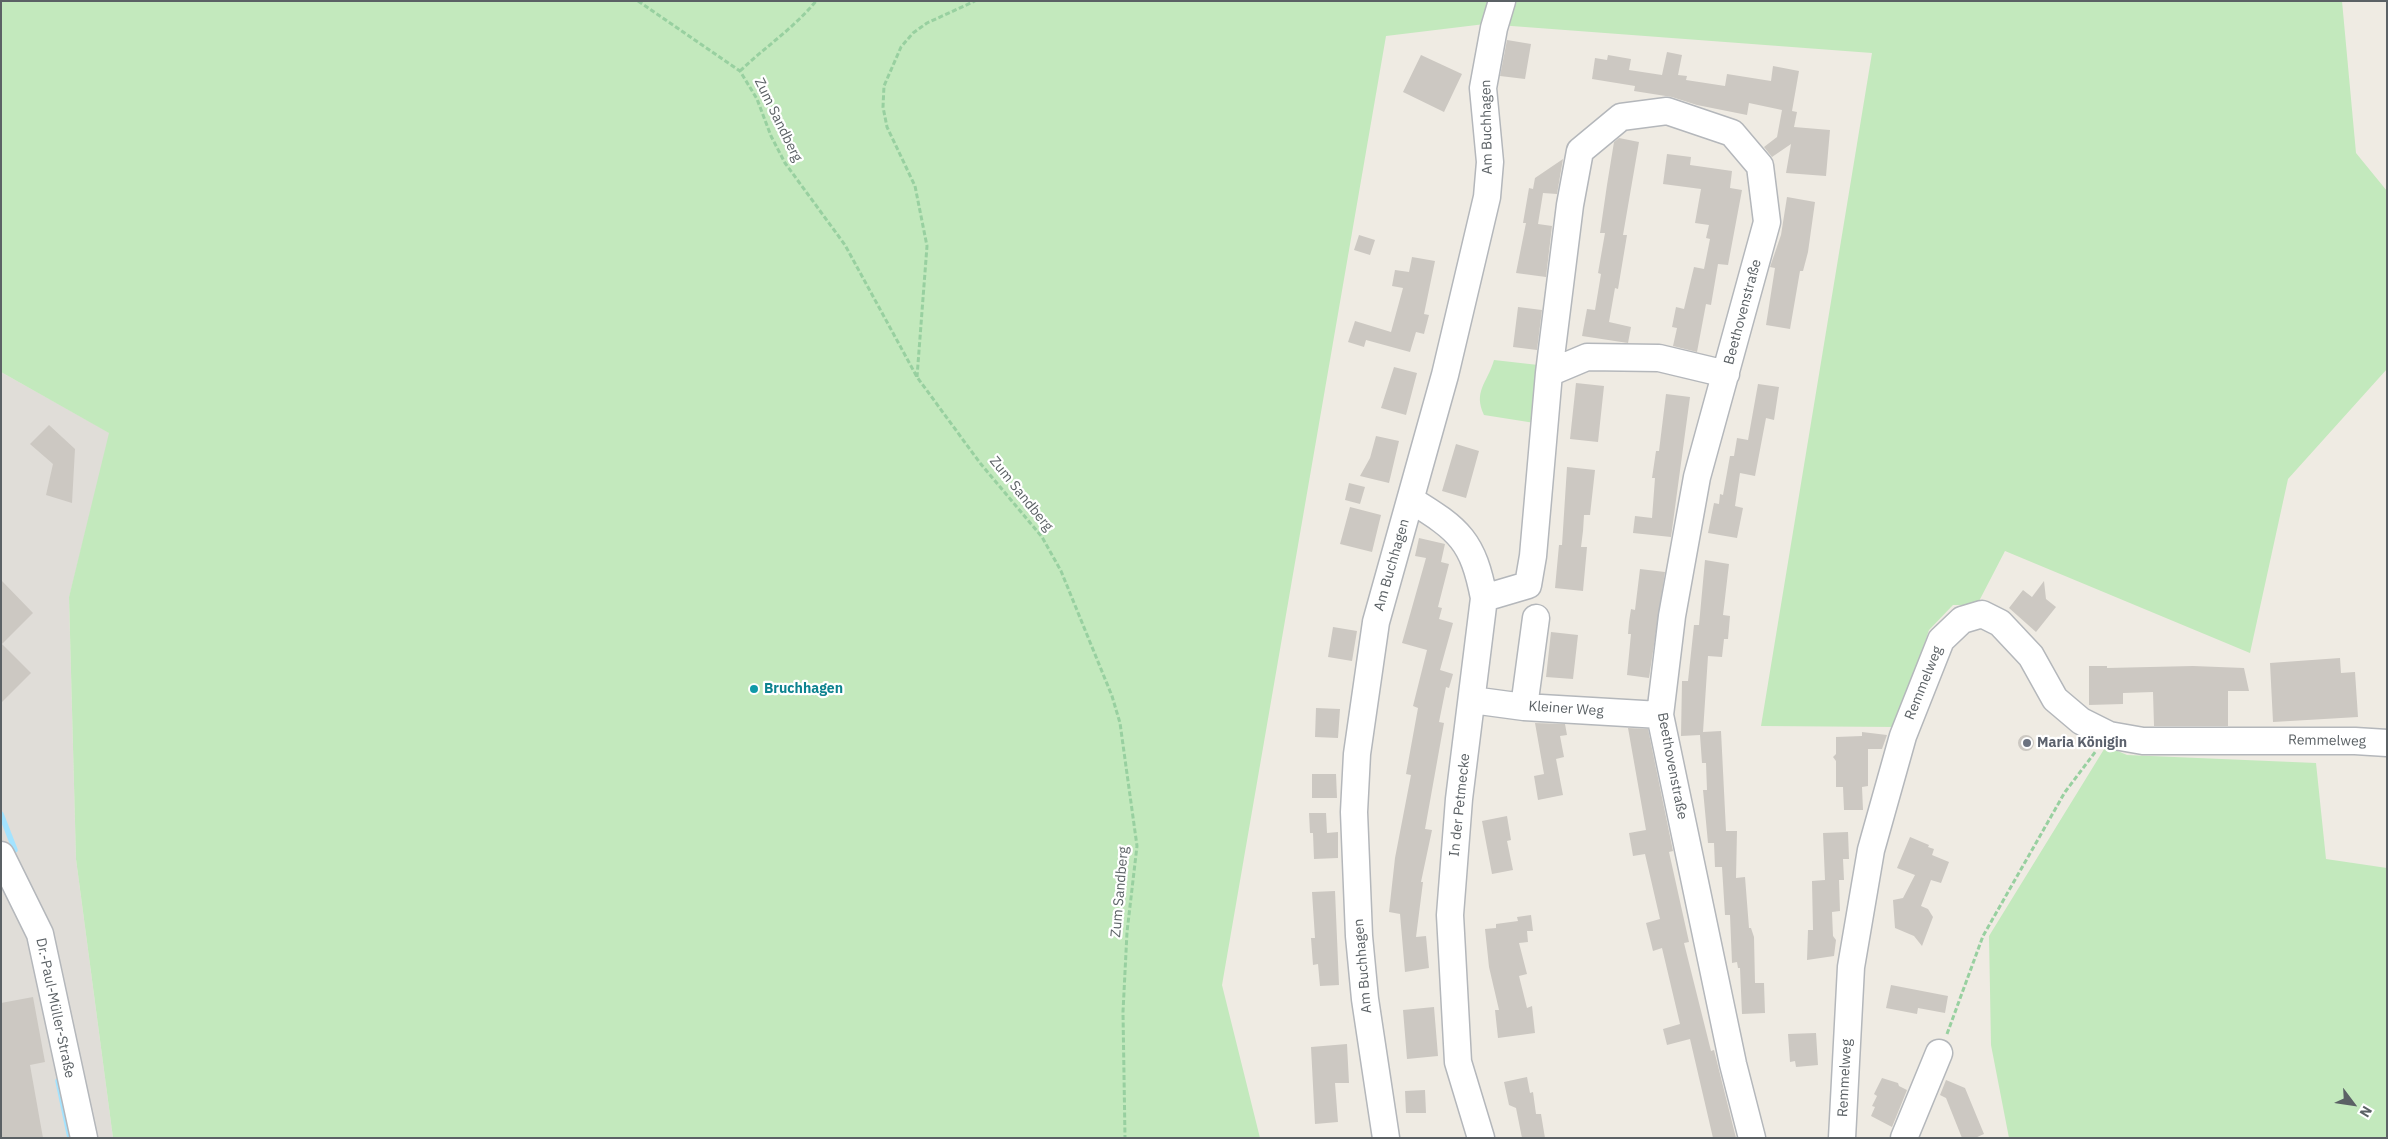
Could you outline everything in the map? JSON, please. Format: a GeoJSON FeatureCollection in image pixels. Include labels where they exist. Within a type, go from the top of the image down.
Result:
{"type":"FeatureCollection","features":[{"type":"Feature","properties":{"kind":"street","name":"Am Buchhagen"},"geometry":{"type":"LineString","coordinates":[[1386,1138],[1366,999],[1359,926],[1354,812],[1357,754],[1376,622],[1445,375],[1487,197],[1490,162],[1483,88],[1494,28],[1502,1]]}},
{"type":"Feature","properties":{"kind":"street","name":"Beethovenstraße"},"geometry":{"type":"LineString","coordinates":[[1484,598],[1528,585],[1533,556],[1549,373],[1570,205],[1580,151],[1621,117],[1667,111],[1732,133],[1760,166],[1767,222],[1697,477],[1672,616],[1660,715],[1731,1054],[1752,1138]]}},
{"type":"Feature","properties":{"kind":"street"},"geometry":{"type":"LineString","coordinates":[[1549,373],[1587,357],[1659,358],[1726,374]]}},
{"type":"Feature","properties":{"kind":"street","name":"In der Petmecke"},"geometry":{"type":"LineString","coordinates":[[1411,500],[1447,524],[1467,543],[1478,566],[1484,598],[1460,799],[1450,915],[1458,1062],[1481,1138]]}},
{"type":"Feature","properties":{"kind":"street","name":"Remmelweg"},"geometry":{"type":"LineString","coordinates":[[1842,1138],[1851,967],[1871,850],[1903,736],[1941,640],[1962,620],[1982,614],[2000,623],[2031,656],[2055,699],[2081,721],[2109,735],[2143,741],[2346,741],[2387,744]]}},
{"type":"Feature","properties":{"kind":"street"},"geometry":{"type":"LineString","coordinates":[[1524,706],[1536,618]]}},
{"type":"Feature","properties":{"kind":"street","name":"Kleiner Weg"},"geometry":{"type":"LineString","coordinates":[[1472,700],[1524,706],[1660,715]]}},
{"type":"Feature","properties":{"kind":"street","name":"Dr.-Paul-Müller-Straße"},"geometry":{"type":"LineString","coordinates":[[1,855],[40,934],[84,1138]]}},
{"type":"Feature","properties":{"kind":"street"},"geometry":{"type":"LineString","coordinates":[[1904,1138],[1939,1054]]}},
{"type":"Feature","properties":{"kind":"path","name":"Zum Sandberg"},"geometry":{"type":"LineString","coordinates":[[638,1],[740,71],[757,99],[785,163],[845,244],[916,377],[980,463],[1042,537],[1061,571],[1112,696],[1120,723],[1137,846],[1127,932],[1123,1012],[1122,1072],[1125,1138]]}},
{"type":"Feature","properties":{"kind":"path"},"geometry":{"type":"LineString","coordinates":[[740,71],[763,48],[789,28],[816,1]]}},
{"type":"Feature","properties":{"kind":"path"},"geometry":{"type":"LineString","coordinates":[[916,377],[927,246],[915,186],[887,127],[883,107],[884,86],[901,47],[913,33],[927,23],[975,1]]}},
{"type":"Feature","properties":{"kind":"path"},"geometry":{"type":"LineString","coordinates":[[1939,1054],[1984,936],[2065,792],[2109,735]]}},
{"type":"Feature","properties":{"kind":"shaded area"},"geometry":{"type":"Polygon","coordinates":[[[1,372],[110,433],[69,598],[76,859],[113,1138],[1,1138],[1,372]]]}},
{"type":"Feature","properties":{"kind":"green space"},"geometry":{"type":"Polygon","coordinates":[[[1,1],[2342,1],[2356,153],[2387,191],[2387,369],[2288,479],[2250,653],[2005,551],[1977,605],[1953,605],[1929,630],[1897,727],[1761,726],[1872,53],[1485,24],[1386,36],[1222,985],[1260,1138],[113,1138],[76,859],[69,597],[109,433],[1,372],[1,1]]]}},
{"type":"Feature","properties":{"kind":"green space"},"geometry":{"type":"Polygon","coordinates":[[[1494,360],[1547,366],[1541,424],[1484,415],[1481,407],[1480,393],[1494,360]]]}},
{"type":"Feature","properties":{"kind":"green space"},"geometry":{"type":"Polygon","coordinates":[[[2106,746],[2127,755],[2316,763],[2326,859],[2387,868],[2387,1138],[2009,1138],[1991,1045],[1989,936],[2106,746]]]}},
{"type":"Feature","properties":{"kind":"building"},"geometry":{"type":"Polygon","coordinates":[[[1507,40],[1531,44],[1525,79],[1500,76],[1507,40]]]}},
{"type":"Feature","properties":{"kind":"building"},"geometry":{"type":"Polygon","coordinates":[[[1667,52],[1682,55],[1678,75],[1687,76],[1686,80],[1725,86],[1727,74],[1771,81],[1773,66],[1799,71],[1792,111],[1797,112],[1794,127],[1830,130],[1826,176],[1786,173],[1791,144],[1772,157],[1764,147],[1777,137],[1782,110],[1749,103],[1747,115],[1697,105],[1672,97],[1634,91],[1635,86],[1592,79],[1595,58],[1607,60],[1608,55],[1631,59],[1629,70],[1662,75],[1667,52]]]}},
{"type":"Feature","properties":{"kind":"building"},"geometry":{"type":"Polygon","coordinates":[[[1421,55],[1462,74],[1444,112],[1403,92],[1421,55]]]}},
{"type":"Feature","properties":{"kind":"building"},"geometry":{"type":"Polygon","coordinates":[[[1619,138],[1639,142],[1623,235],[1627,235],[1618,289],[1615,288],[1609,322],[1631,327],[1628,343],[1582,336],[1587,309],[1595,310],[1601,274],[1598,273],[1605,233],[1600,233],[1614,142],[1619,138]]]}},
{"type":"Feature","properties":{"kind":"building"},"geometry":{"type":"Polygon","coordinates":[[[1667,154],[1691,157],[1690,165],[1732,171],[1730,188],[1742,190],[1728,265],[1718,264],[1711,305],[1706,304],[1697,352],[1673,346],[1677,328],[1672,327],[1676,307],[1684,309],[1694,267],[1704,269],[1710,239],[1706,238],[1709,225],[1695,223],[1701,189],[1663,184],[1667,154]]]}},
{"type":"Feature","properties":{"kind":"building"},"geometry":{"type":"Polygon","coordinates":[[[1563,159],[1557,194],[1543,193],[1538,224],[1552,226],[1546,277],[1516,273],[1526,223],[1523,223],[1529,188],[1533,189],[1535,178],[1563,159]]]}},
{"type":"Feature","properties":{"kind":"building"},"geometry":{"type":"Polygon","coordinates":[[[1787,197],[1815,202],[1808,252],[1803,271],[1800,271],[1790,329],[1766,325],[1775,268],[1770,267],[1781,235],[1787,197]]]}},
{"type":"Feature","properties":{"kind":"building"},"geometry":{"type":"Polygon","coordinates":[[[1359,235],[1375,240],[1370,255],[1354,250],[1359,235]]]}},
{"type":"Feature","properties":{"kind":"building"},"geometry":{"type":"Polygon","coordinates":[[[1412,257],[1435,261],[1424,314],[1429,315],[1424,334],[1416,332],[1410,352],[1366,340],[1364,347],[1348,342],[1355,321],[1391,332],[1403,288],[1392,286],[1395,270],[1409,272],[1412,257]]]}},
{"type":"Feature","properties":{"kind":"building"},"geometry":{"type":"Polygon","coordinates":[[[1518,307],[1542,310],[1537,350],[1513,347],[1518,307]]]}},
{"type":"Feature","properties":{"kind":"building"},"geometry":{"type":"Polygon","coordinates":[[[1394,367],[1417,373],[1406,415],[1381,408],[1394,367]]]}},
{"type":"Feature","properties":{"kind":"building"},"geometry":{"type":"Polygon","coordinates":[[[1576,383],[1604,386],[1598,442],[1570,439],[1576,383]]]}},
{"type":"Feature","properties":{"kind":"building"},"geometry":{"type":"Polygon","coordinates":[[[1758,384],[1779,387],[1774,420],[1766,418],[1755,476],[1740,473],[1735,506],[1743,508],[1737,538],[1708,533],[1714,503],[1719,504],[1720,494],[1723,495],[1730,456],[1734,456],[1737,438],[1748,440],[1758,384]]]}},
{"type":"Feature","properties":{"kind":"building"},"geometry":{"type":"Polygon","coordinates":[[[1666,394],[1690,397],[1671,537],[1633,533],[1635,516],[1652,518],[1655,478],[1652,478],[1656,451],[1659,451],[1666,394]]]}},
{"type":"Feature","properties":{"kind":"building"},"geometry":{"type":"Polygon","coordinates":[[[49,425],[75,449],[72,503],[46,495],[53,464],[30,444],[49,425]]]}},
{"type":"Feature","properties":{"kind":"building"},"geometry":{"type":"Polygon","coordinates":[[[1376,436],[1399,441],[1389,483],[1360,476],[1370,458],[1376,436]]]}},
{"type":"Feature","properties":{"kind":"building"},"geometry":{"type":"Polygon","coordinates":[[[1456,444],[1479,451],[1466,498],[1442,491],[1456,444]]]}},
{"type":"Feature","properties":{"kind":"building"},"geometry":{"type":"Polygon","coordinates":[[[1567,467],[1595,470],[1590,515],[1584,515],[1581,547],[1587,547],[1583,591],[1555,588],[1559,545],[1562,545],[1567,467]]]}},
{"type":"Feature","properties":{"kind":"building"},"geometry":{"type":"Polygon","coordinates":[[[1349,483],[1365,487],[1360,504],[1345,500],[1349,483]]]}},
{"type":"Feature","properties":{"kind":"building"},"geometry":{"type":"Polygon","coordinates":[[[1350,507],[1381,515],[1372,552],[1340,544],[1350,507]]]}},
{"type":"Feature","properties":{"kind":"building"},"geometry":{"type":"Polygon","coordinates":[[[1419,538],[1445,544],[1441,562],[1449,564],[1438,607],[1442,608],[1439,619],[1453,623],[1440,670],[1453,674],[1449,688],[1446,687],[1439,722],[1444,723],[1425,829],[1432,830],[1421,882],[1423,882],[1416,937],[1426,936],[1429,968],[1405,972],[1400,914],[1389,912],[1395,858],[1411,775],[1406,774],[1418,708],[1413,706],[1427,650],[1402,643],[1426,558],[1415,556],[1419,538]]]}},
{"type":"Feature","properties":{"kind":"building"},"geometry":{"type":"Polygon","coordinates":[[[1705,560],[1729,564],[1723,615],[1730,616],[1728,639],[1724,639],[1722,657],[1708,656],[1703,732],[1721,731],[1726,831],[1737,831],[1736,878],[1745,877],[1749,928],[1751,928],[1754,937],[1755,983],[1764,983],[1765,1013],[1742,1014],[1740,968],[1738,968],[1737,962],[1732,963],[1730,915],[1725,915],[1722,867],[1715,867],[1714,843],[1708,843],[1703,790],[1707,790],[1706,763],[1702,763],[1700,735],[1681,736],[1682,681],[1688,681],[1694,625],[1699,625],[1705,560]]]}},
{"type":"Feature","properties":{"kind":"building"},"geometry":{"type":"Polygon","coordinates":[[[1640,569],[1665,572],[1649,678],[1627,675],[1631,634],[1628,634],[1629,622],[1631,609],[1635,610],[1640,569]]]}},
{"type":"Feature","properties":{"kind":"building"},"geometry":{"type":"Polygon","coordinates":[[[1,580],[33,613],[2,644],[31,673],[1,703],[1,580]]]}},
{"type":"Feature","properties":{"kind":"building"},"geometry":{"type":"Polygon","coordinates":[[[2044,581],[2046,599],[2056,607],[2036,632],[2009,608],[2023,590],[2032,597],[2044,581]]]}},
{"type":"Feature","properties":{"kind":"building"},"geometry":{"type":"Polygon","coordinates":[[[1333,627],[1357,631],[1352,661],[1328,657],[1333,627]]]}},
{"type":"Feature","properties":{"kind":"building"},"geometry":{"type":"Polygon","coordinates":[[[1551,632],[1578,635],[1573,679],[1546,677],[1551,632]]]}},
{"type":"Feature","properties":{"kind":"building"},"geometry":{"type":"Polygon","coordinates":[[[2340,658],[2341,673],[2355,672],[2358,717],[2273,722],[2270,663],[2340,658]]]}},
{"type":"Feature","properties":{"kind":"building"},"geometry":{"type":"Polygon","coordinates":[[[2089,666],[2107,666],[2107,668],[2193,666],[2244,668],[2249,691],[2228,691],[2228,726],[2154,726],[2153,692],[2123,693],[2123,704],[2089,705],[2089,666]]]}},
{"type":"Feature","properties":{"kind":"building"},"geometry":{"type":"Polygon","coordinates":[[[1316,708],[1340,709],[1338,738],[1315,737],[1316,708]]]}},
{"type":"Feature","properties":{"kind":"building"},"geometry":{"type":"Polygon","coordinates":[[[1535,723],[1565,724],[1567,735],[1560,736],[1564,757],[1556,759],[1563,795],[1538,800],[1534,776],[1544,774],[1535,723]]]}},
{"type":"Feature","properties":{"kind":"building"},"geometry":{"type":"Polygon","coordinates":[[[1628,728],[1648,729],[1673,851],[1669,852],[1689,942],[1684,943],[1711,1051],[1714,1050],[1736,1138],[1713,1138],[1690,1039],[1667,1045],[1663,1029],[1680,1024],[1662,948],[1653,951],[1646,923],[1660,919],[1645,854],[1633,856],[1629,833],[1646,830],[1628,728]]]}},
{"type":"Feature","properties":{"kind":"building"},"geometry":{"type":"Polygon","coordinates":[[[1862,732],[1887,735],[1882,749],[1868,749],[1868,786],[1862,787],[1863,810],[1844,810],[1843,787],[1836,787],[1836,761],[1833,757],[1836,754],[1836,737],[1862,736],[1862,732]]]}},
{"type":"Feature","properties":{"kind":"building","name":"Maria Königin"},"geometry":{"type":"Polygon","coordinates":[[[2023,735],[2029,735],[2034,740],[2032,749],[2023,751],[2018,746],[2018,740],[2023,735]]]}},
{"type":"Feature","properties":{"kind":"building"},"geometry":{"type":"Polygon","coordinates":[[[1312,774],[1336,774],[1337,798],[1312,798],[1312,774]]]}},
{"type":"Feature","properties":{"kind":"building"},"geometry":{"type":"Polygon","coordinates":[[[1309,813],[1326,813],[1327,833],[1338,832],[1338,858],[1314,859],[1313,833],[1310,833],[1309,813]]]}},
{"type":"Feature","properties":{"kind":"building"},"geometry":{"type":"Polygon","coordinates":[[[1507,816],[1511,840],[1507,841],[1513,870],[1492,874],[1482,821],[1507,816]]]}},
{"type":"Feature","properties":{"kind":"building"},"geometry":{"type":"Polygon","coordinates":[[[1848,832],[1849,859],[1843,859],[1844,880],[1839,880],[1840,911],[1832,912],[1833,936],[1836,940],[1834,956],[1807,960],[1808,930],[1813,930],[1812,881],[1825,880],[1823,833],[1848,832]]]}},
{"type":"Feature","properties":{"kind":"building"},"geometry":{"type":"Polygon","coordinates":[[[1910,837],[1929,845],[1928,847],[1934,849],[1932,855],[1949,862],[1941,883],[1931,880],[1921,906],[1928,909],[1933,917],[1922,946],[1914,936],[1895,928],[1893,900],[1903,898],[1915,875],[1897,868],[1910,837]]]}},
{"type":"Feature","properties":{"kind":"building"},"geometry":{"type":"Polygon","coordinates":[[[1335,891],[1339,985],[1320,986],[1318,964],[1313,965],[1311,938],[1315,938],[1312,892],[1335,891]]]}},
{"type":"Feature","properties":{"kind":"building"},"geometry":{"type":"Polygon","coordinates":[[[1531,915],[1533,931],[1527,931],[1528,942],[1519,943],[1527,974],[1519,976],[1527,1008],[1532,1006],[1535,1033],[1498,1038],[1495,1010],[1499,1010],[1489,967],[1485,929],[1496,928],[1496,924],[1518,921],[1517,917],[1531,915]]]}},
{"type":"Feature","properties":{"kind":"building"},"geometry":{"type":"Polygon","coordinates":[[[1891,985],[1948,996],[1945,1013],[1918,1008],[1917,1014],[1886,1008],[1891,985]]]}},
{"type":"Feature","properties":{"kind":"building"},"geometry":{"type":"Polygon","coordinates":[[[33,997],[45,1062],[30,1065],[43,1138],[1,1138],[1,1003],[33,997]]]}},
{"type":"Feature","properties":{"kind":"building"},"geometry":{"type":"Polygon","coordinates":[[[1434,1007],[1438,1056],[1407,1059],[1403,1010],[1434,1007]]]}},
{"type":"Feature","properties":{"kind":"building"},"geometry":{"type":"Polygon","coordinates":[[[1816,1033],[1818,1065],[1796,1067],[1795,1061],[1790,1062],[1788,1034],[1816,1033]]]}},
{"type":"Feature","properties":{"kind":"building"},"geometry":{"type":"Polygon","coordinates":[[[1347,1044],[1349,1083],[1335,1083],[1338,1122],[1315,1124],[1311,1047],[1347,1044]]]}},
{"type":"Feature","properties":{"kind":"building"},"geometry":{"type":"Polygon","coordinates":[[[1527,1077],[1530,1093],[1533,1092],[1536,1114],[1541,1114],[1545,1138],[1522,1138],[1516,1108],[1509,1105],[1504,1082],[1527,1077]]]}},
{"type":"Feature","properties":{"kind":"building"},"geometry":{"type":"Polygon","coordinates":[[[1882,1078],[1898,1083],[1899,1086],[1907,1090],[1892,1127],[1871,1116],[1875,1107],[1872,1106],[1877,1096],[1874,1094],[1882,1078]]]}},
{"type":"Feature","properties":{"kind":"building"},"geometry":{"type":"Polygon","coordinates":[[[1946,1080],[1965,1088],[1984,1134],[1975,1138],[1962,1138],[1946,1098],[1940,1095],[1946,1080]]]}},
{"type":"Feature","properties":{"kind":"building"},"geometry":{"type":"Polygon","coordinates":[[[1425,1090],[1426,1113],[1406,1113],[1405,1091],[1425,1090]]]}},
{"type":"Feature","properties":{"kind":"waterway"},"geometry":{"type":"LineString","coordinates":[[1,814],[15,850]]}},
{"type":"Feature","properties":{"kind":"waterway"},"geometry":{"type":"LineString","coordinates":[[58,1081],[70,1138]]}},
{"type":"Feature","properties":{"kind":"place","name":"Bruchhagen"},"geometry":{"type":"Point","coordinates":[754,689]}},
{"type":"Feature","properties":{"kind":"place","name":"Maria Königin"},"geometry":{"type":"Point","coordinates":[2027,743]}}]}
